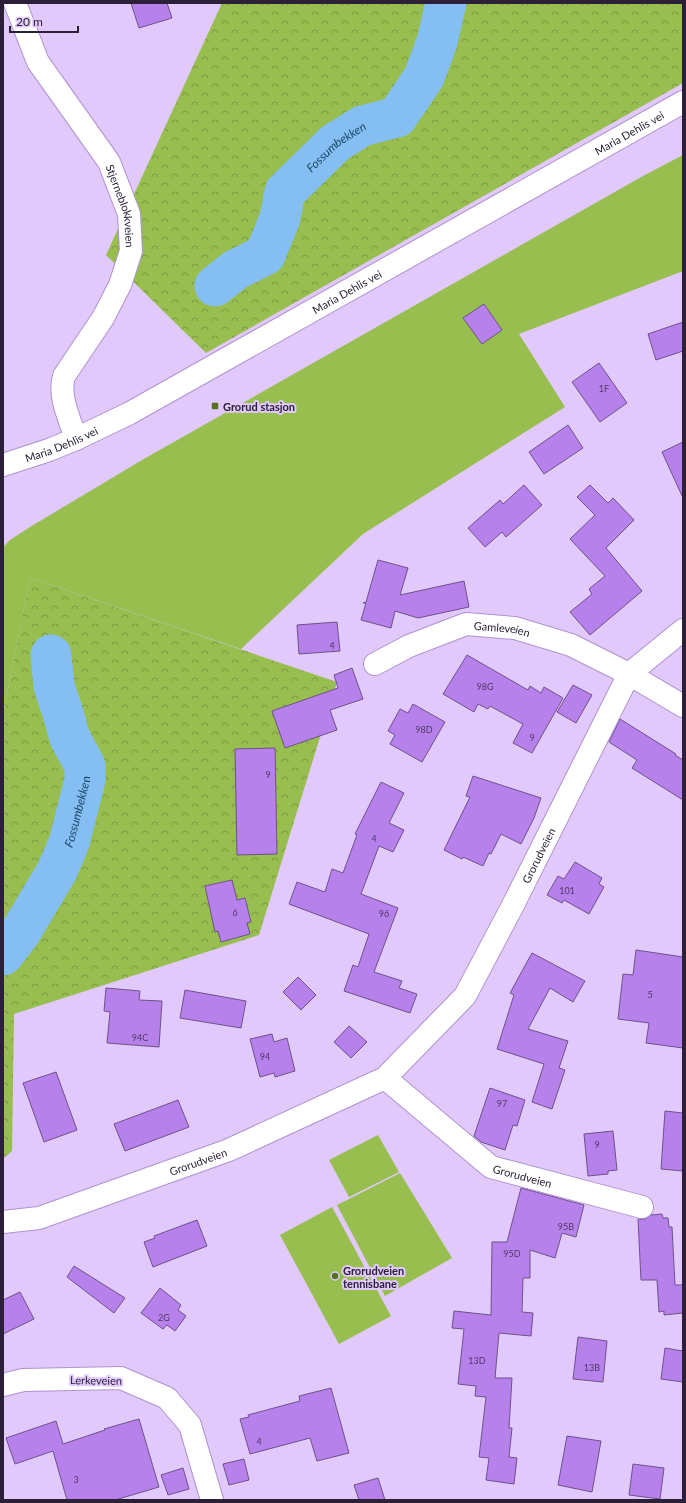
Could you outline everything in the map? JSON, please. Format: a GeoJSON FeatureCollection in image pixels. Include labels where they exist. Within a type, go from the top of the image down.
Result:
{"type":"FeatureCollection","features":[{"type":"Feature","properties":{"kind":"street","name":"Stjerneblokkveien"},"geometry":{"type":"LineString","coordinates":[[15,3],[38,62],[109,162],[129,214],[131,251],[120,285],[103,318],[67,371],[62,384],[66,407],[76,439]]}},
{"type":"Feature","properties":{"kind":"street","name":"Maria Dehlis vei"},"geometry":{"type":"LineString","coordinates":[[3,465],[49,450],[76,439],[161,396],[683,102]]}},
{"type":"Feature","properties":{"kind":"street","name":"Gamleveien"},"geometry":{"type":"LineString","coordinates":[[375,664],[409,646],[466,624],[515,628],[571,645],[629,674],[683,706]]}},
{"type":"Feature","properties":{"kind":"street","name":"Grorudveien"},"geometry":{"type":"LineString","coordinates":[[3,1222],[39,1218],[230,1150],[385,1078],[465,996],[511,909],[629,674],[683,630]]}},
{"type":"Feature","properties":{"kind":"street","name":"Grorudveien"},"geometry":{"type":"LineString","coordinates":[[385,1078],[491,1167],[642,1207]]}},
{"type":"Feature","properties":{"kind":"street","name":"Lerkeveien"},"geometry":{"type":"LineString","coordinates":[[3,1385],[23,1380],[121,1378],[167,1398],[190,1425],[212,1500]]}},
{"type":"Feature","properties":{"kind":"green space"},"geometry":{"type":"Polygon","coordinates":[[[222,3],[683,3],[683,83],[206,353],[106,255],[222,3]]]}},
{"type":"Feature","properties":{"kind":"green space"},"geometry":{"type":"Polygon","coordinates":[[[683,155],[683,271],[519,334],[565,407],[363,534],[241,649],[30,578],[3,714],[3,547],[10,540],[142,460],[643,176],[683,155]]]}},
{"type":"Feature","properties":{"kind":"green space"},"geometry":{"type":"Polygon","coordinates":[[[30,578],[337,682],[259,935],[14,1014],[12,1151],[3,1159],[3,714],[30,578]]]}},
{"type":"Feature","properties":{"kind":"green space"},"geometry":{"type":"Polygon","coordinates":[[[378,1135],[399,1172],[349,1197],[329,1160],[378,1135]]]}},
{"type":"Feature","properties":{"kind":"green space"},"geometry":{"type":"Polygon","coordinates":[[[400,1173],[452,1258],[385,1296],[337,1205],[400,1173]]]}},
{"type":"Feature","properties":{"kind":"green space","name":"Grorudveien tennisbane"},"geometry":{"type":"Polygon","coordinates":[[[332,1207],[391,1316],[339,1344],[280,1235],[332,1207]]]}},
{"type":"Feature","properties":{"kind":"building"},"geometry":{"type":"Polygon","coordinates":[[[131,3],[167,3],[172,18],[139,28],[131,3]]]}},
{"type":"Feature","properties":{"kind":"building"},"geometry":{"type":"Polygon","coordinates":[[[484,304],[502,330],[482,344],[463,318],[484,304]]]}},
{"type":"Feature","properties":{"kind":"building"},"geometry":{"type":"Polygon","coordinates":[[[683,322],[683,351],[656,360],[648,334],[683,322]]]}},
{"type":"Feature","properties":{"kind":"building"},"geometry":{"type":"Polygon","coordinates":[[[599,363],[627,403],[600,422],[572,382],[599,363]]]}},
{"type":"Feature","properties":{"kind":"building"},"geometry":{"type":"Polygon","coordinates":[[[568,425],[583,448],[544,474],[529,452],[568,425]]]}},
{"type":"Feature","properties":{"kind":"building"},"geometry":{"type":"Polygon","coordinates":[[[683,442],[683,498],[662,452],[683,442]]]}},
{"type":"Feature","properties":{"kind":"building"},"geometry":{"type":"Polygon","coordinates":[[[524,485],[542,505],[506,537],[502,532],[485,547],[468,528],[500,500],[503,504],[524,485]]]}},
{"type":"Feature","properties":{"kind":"building"},"geometry":{"type":"Polygon","coordinates":[[[590,485],[608,503],[613,498],[634,520],[606,548],[642,591],[590,635],[570,612],[592,594],[589,589],[605,576],[570,539],[595,515],[577,497],[590,485]]]}},
{"type":"Feature","properties":{"kind":"building"},"geometry":{"type":"Polygon","coordinates":[[[378,560],[408,568],[400,595],[464,581],[469,607],[418,618],[395,611],[391,628],[361,620],[366,603],[363,603],[366,602],[378,560]]]}},
{"type":"Feature","properties":{"kind":"building"},"geometry":{"type":"Polygon","coordinates":[[[337,622],[340,651],[299,654],[297,625],[337,622]]]}},
{"type":"Feature","properties":{"kind":"building"},"geometry":{"type":"Polygon","coordinates":[[[467,655],[528,690],[530,686],[541,693],[544,687],[563,698],[532,753],[513,743],[523,724],[490,706],[488,709],[478,704],[474,712],[443,694],[467,655]]]}},
{"type":"Feature","properties":{"kind":"building"},"geometry":{"type":"Polygon","coordinates":[[[352,668],[363,699],[330,710],[337,730],[285,748],[272,711],[338,688],[334,675],[352,668]]]}},
{"type":"Feature","properties":{"kind":"building"},"geometry":{"type":"Polygon","coordinates":[[[573,685],[592,695],[576,723],[557,712],[573,685]]]}},
{"type":"Feature","properties":{"kind":"building"},"geometry":{"type":"Polygon","coordinates":[[[413,704],[445,722],[422,762],[390,744],[395,735],[388,731],[400,709],[408,713],[413,704]]]}},
{"type":"Feature","properties":{"kind":"building"},"geometry":{"type":"Polygon","coordinates":[[[620,719],[676,754],[675,755],[683,760],[683,800],[632,768],[637,760],[609,742],[620,719]]]}},
{"type":"Feature","properties":{"kind":"building"},"geometry":{"type":"Polygon","coordinates":[[[275,748],[277,854],[237,855],[235,749],[275,748]]]}},
{"type":"Feature","properties":{"kind":"building"},"geometry":{"type":"Polygon","coordinates":[[[473,776],[541,798],[534,818],[521,844],[501,834],[483,866],[463,857],[462,859],[444,850],[470,797],[466,796],[473,776]]]}},
{"type":"Feature","properties":{"kind":"building"},"geometry":{"type":"Polygon","coordinates":[[[381,782],[404,793],[389,823],[404,830],[393,852],[379,846],[361,894],[398,908],[374,972],[402,981],[399,988],[417,994],[410,1013],[344,991],[353,965],[358,967],[369,934],[289,904],[297,882],[325,892],[332,869],[343,873],[357,835],[355,834],[381,782]]]}},
{"type":"Feature","properties":{"kind":"building"},"geometry":{"type":"Polygon","coordinates":[[[575,862],[602,878],[599,884],[604,887],[589,914],[564,900],[562,903],[547,895],[558,876],[564,879],[575,862]]]}},
{"type":"Feature","properties":{"kind":"building"},"geometry":{"type":"Polygon","coordinates":[[[232,880],[237,900],[245,898],[251,922],[247,923],[250,934],[221,942],[218,931],[215,932],[205,886],[232,880]]]}},
{"type":"Feature","properties":{"kind":"building"},"geometry":{"type":"Polygon","coordinates":[[[636,950],[683,957],[683,1048],[646,1043],[649,1023],[618,1019],[623,974],[633,975],[636,950]]]}},
{"type":"Feature","properties":{"kind":"building"},"geometry":{"type":"Polygon","coordinates":[[[532,953],[585,981],[573,1002],[550,988],[528,1029],[568,1041],[559,1068],[565,1070],[552,1109],[532,1102],[544,1064],[497,1049],[514,995],[510,993],[532,953]]]}},
{"type":"Feature","properties":{"kind":"building"},"geometry":{"type":"Polygon","coordinates":[[[298,977],[316,995],[301,1010],[283,992],[298,977]]]}},
{"type":"Feature","properties":{"kind":"building"},"geometry":{"type":"Polygon","coordinates":[[[106,988],[140,991],[139,1000],[162,1001],[159,1047],[107,1043],[110,1012],[104,1011],[106,988]]]}},
{"type":"Feature","properties":{"kind":"building"},"geometry":{"type":"Polygon","coordinates":[[[185,990],[246,1001],[241,1028],[180,1018],[185,990]]]}},
{"type":"Feature","properties":{"kind":"building"},"geometry":{"type":"Polygon","coordinates":[[[349,1026],[367,1042],[351,1058],[334,1042],[349,1026]]]}},
{"type":"Feature","properties":{"kind":"building"},"geometry":{"type":"Polygon","coordinates":[[[272,1034],[274,1042],[287,1038],[295,1071],[275,1077],[274,1073],[260,1077],[250,1039],[272,1034]]]}},
{"type":"Feature","properties":{"kind":"building"},"geometry":{"type":"Polygon","coordinates":[[[56,1072],[77,1130],[44,1142],[23,1083],[56,1072]]]}},
{"type":"Feature","properties":{"kind":"building"},"geometry":{"type":"Polygon","coordinates":[[[490,1088],[525,1100],[517,1126],[513,1125],[505,1150],[481,1142],[474,1136],[490,1088]]]}},
{"type":"Feature","properties":{"kind":"building"},"geometry":{"type":"Polygon","coordinates":[[[178,1100],[189,1127],[125,1151],[114,1124],[178,1100]]]}},
{"type":"Feature","properties":{"kind":"building"},"geometry":{"type":"Polygon","coordinates":[[[665,1111],[683,1113],[683,1171],[661,1169],[665,1111]]]}},
{"type":"Feature","properties":{"kind":"building"},"geometry":{"type":"Polygon","coordinates":[[[613,1131],[617,1170],[608,1171],[608,1174],[588,1176],[584,1134],[613,1131]]]}},
{"type":"Feature","properties":{"kind":"building"},"geometry":{"type":"Polygon","coordinates":[[[521,1188],[584,1205],[576,1237],[562,1233],[555,1258],[530,1250],[530,1278],[523,1278],[522,1312],[533,1313],[531,1336],[499,1333],[495,1378],[512,1378],[509,1428],[512,1428],[509,1457],[517,1458],[514,1484],[486,1480],[489,1458],[479,1457],[486,1397],[475,1396],[476,1386],[458,1384],[464,1329],[452,1328],[454,1311],[491,1315],[492,1242],[507,1242],[521,1188]]]}},
{"type":"Feature","properties":{"kind":"building"},"geometry":{"type":"Polygon","coordinates":[[[662,1214],[663,1218],[668,1218],[669,1227],[672,1227],[675,1285],[683,1285],[683,1313],[664,1315],[664,1311],[659,1312],[657,1280],[641,1280],[638,1219],[645,1219],[651,1215],[662,1214]]]}},
{"type":"Feature","properties":{"kind":"building"},"geometry":{"type":"Polygon","coordinates":[[[197,1220],[207,1246],[153,1267],[144,1242],[155,1238],[154,1236],[197,1220]]]}},
{"type":"Feature","properties":{"kind":"building"},"geometry":{"type":"Polygon","coordinates":[[[74,1266],[125,1298],[114,1313],[67,1277],[74,1266]]]}},
{"type":"Feature","properties":{"kind":"building"},"geometry":{"type":"Polygon","coordinates":[[[160,1288],[181,1305],[178,1310],[186,1316],[175,1331],[167,1325],[163,1329],[141,1313],[160,1288]]]}},
{"type":"Feature","properties":{"kind":"building"},"geometry":{"type":"Polygon","coordinates":[[[20,1292],[34,1319],[3,1334],[3,1300],[20,1292]]]}},
{"type":"Feature","properties":{"kind":"building"},"geometry":{"type":"Polygon","coordinates":[[[578,1337],[607,1341],[603,1382],[573,1379],[578,1337]]]}},
{"type":"Feature","properties":{"kind":"building"},"geometry":{"type":"Polygon","coordinates":[[[665,1348],[683,1351],[683,1382],[661,1379],[665,1348]]]}},
{"type":"Feature","properties":{"kind":"building"},"geometry":{"type":"Polygon","coordinates":[[[331,1388],[349,1453],[317,1461],[310,1438],[250,1454],[240,1419],[249,1417],[248,1415],[300,1401],[299,1396],[331,1388]]]}},
{"type":"Feature","properties":{"kind":"building"},"geometry":{"type":"Polygon","coordinates":[[[139,1419],[159,1487],[115,1500],[67,1500],[53,1451],[15,1464],[6,1438],[56,1421],[63,1444],[105,1430],[104,1429],[139,1419]]]}},
{"type":"Feature","properties":{"kind":"building"},"geometry":{"type":"Polygon","coordinates":[[[567,1436],[601,1441],[592,1492],[558,1485],[567,1436]]]}},
{"type":"Feature","properties":{"kind":"building"},"geometry":{"type":"Polygon","coordinates":[[[244,1459],[249,1480],[229,1485],[223,1464],[244,1459]]]}},
{"type":"Feature","properties":{"kind":"building"},"geometry":{"type":"Polygon","coordinates":[[[633,1464],[664,1468],[660,1499],[629,1495],[633,1464]]]}},
{"type":"Feature","properties":{"kind":"building"},"geometry":{"type":"Polygon","coordinates":[[[183,1468],[189,1489],[168,1495],[161,1475],[183,1468]]]}},
{"type":"Feature","properties":{"kind":"building"},"geometry":{"type":"Polygon","coordinates":[[[378,1478],[385,1500],[359,1500],[354,1485],[378,1478]]]}},
{"type":"Feature","properties":{"kind":"waterway","name":"Fossumbekken"},"geometry":{"type":"LineString","coordinates":[[215,286],[235,270],[265,255],[280,218],[285,192],[335,143],[362,126],[397,117],[424,77],[437,42],[446,3]]}},
{"type":"Feature","properties":{"kind":"waterway","name":"Fossumbekken"},"geometry":{"type":"LineString","coordinates":[[3,955],[20,933],[57,871],[69,843],[85,780],[85,766],[70,738],[54,686],[51,655]]}},
{"type":"Feature","properties":{"kind":"place","name":"Grorud stasjon"},"geometry":{"type":"Point","coordinates":[215,406]}},
{"type":"Feature","properties":{"kind":"place","name":"Grorudveien tennisbane"},"geometry":{"type":"Point","coordinates":[335,1276]}}]}
